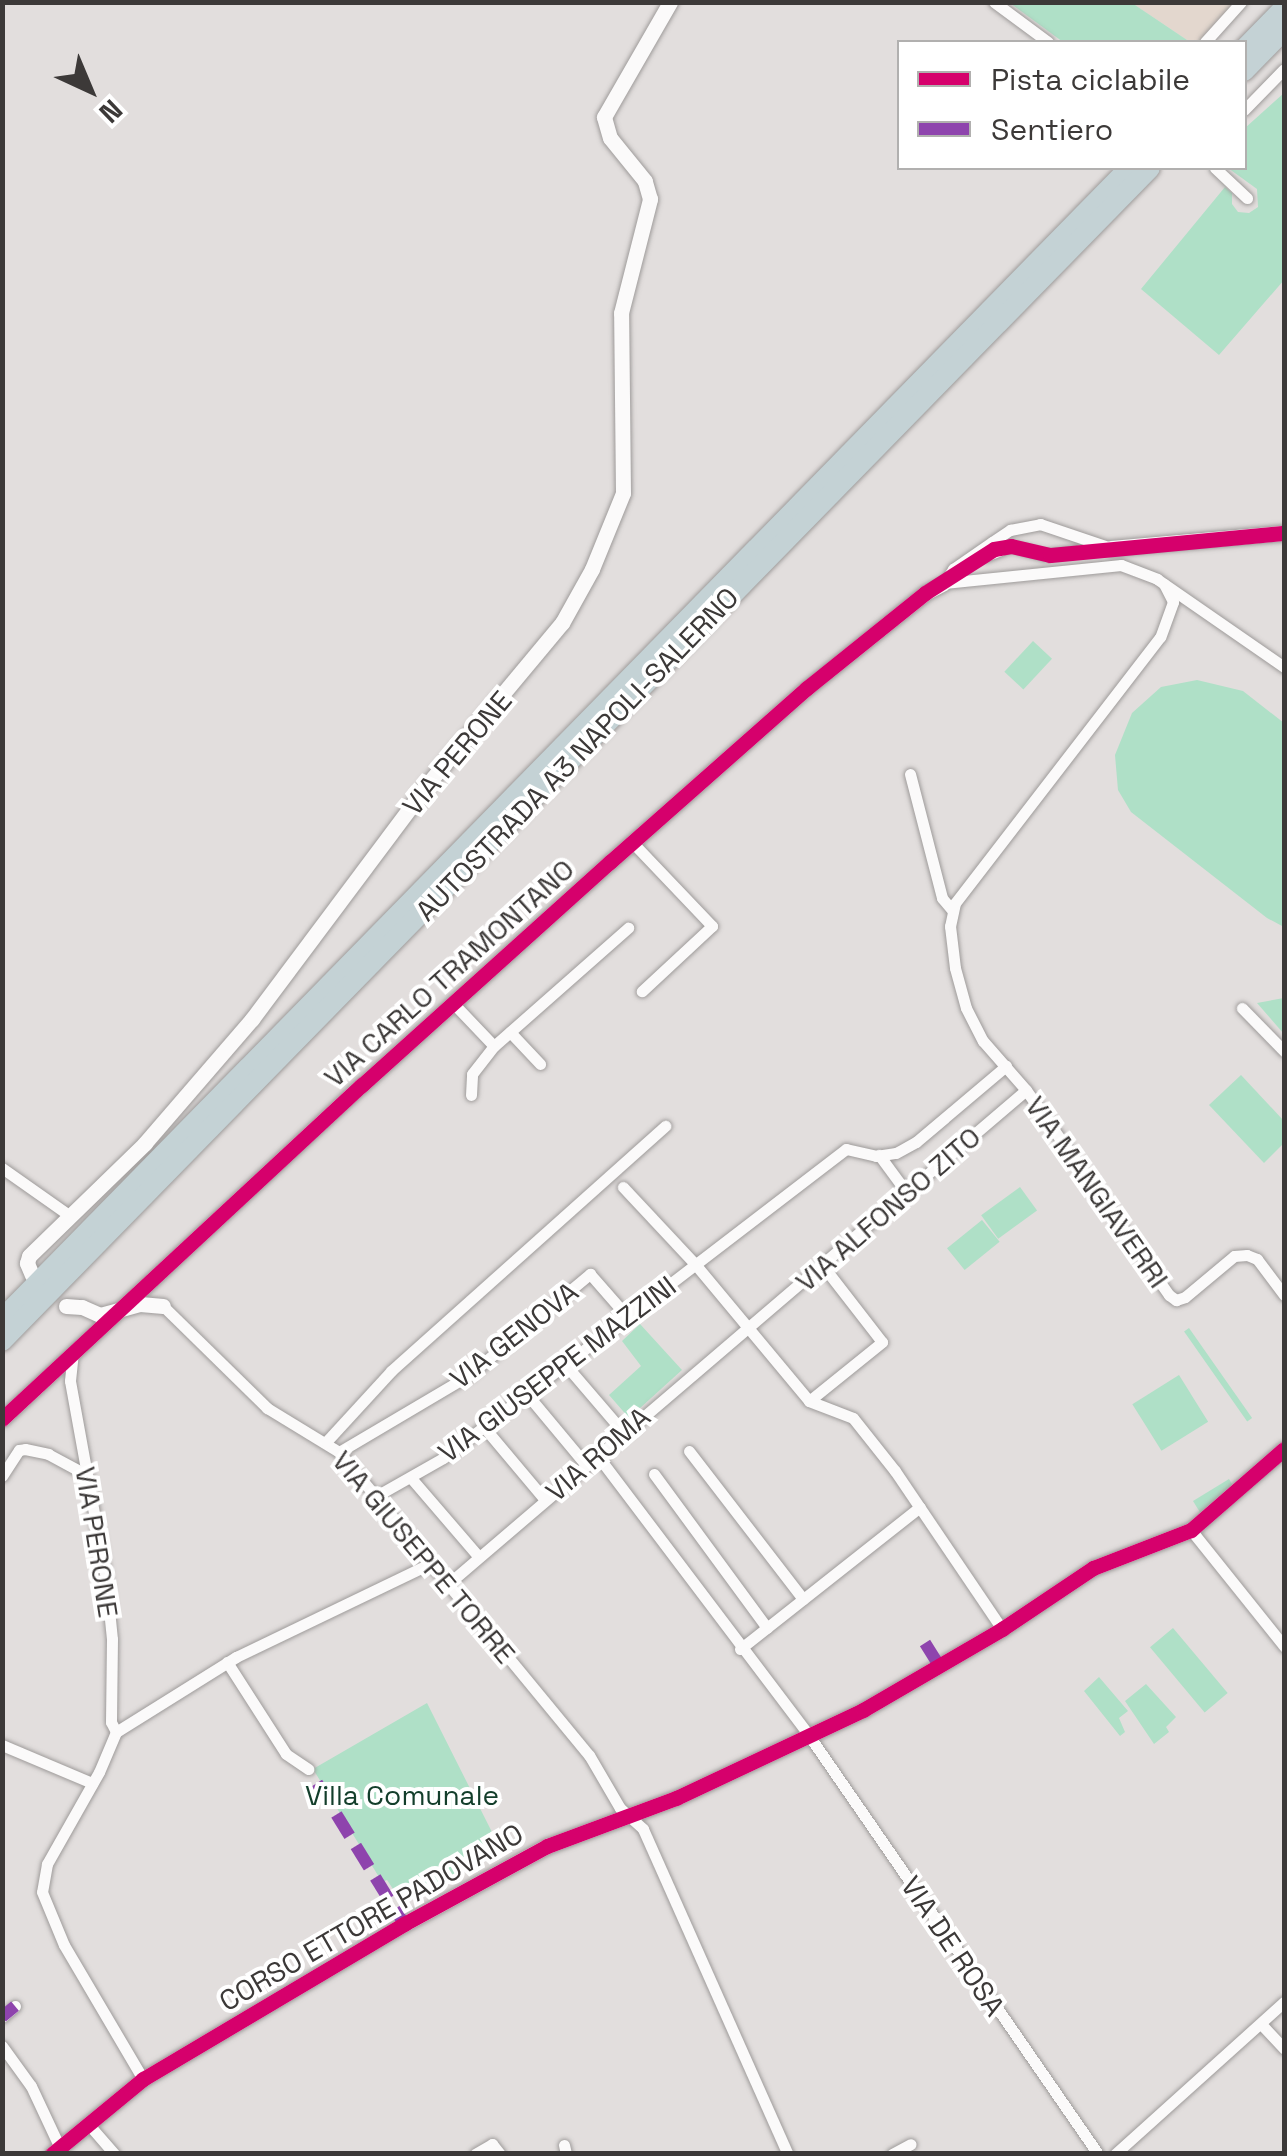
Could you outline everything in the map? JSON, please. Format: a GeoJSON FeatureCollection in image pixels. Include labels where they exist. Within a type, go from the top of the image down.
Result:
{"type":"FeatureCollection","features":[{"type":"Feature","properties":{"kind":"highway"},"geometry":{"type":"LineString","coordinates":[[1247,46],[1284,8]]}},
{"type":"Feature","properties":{"kind":"highway"},"geometry":{"type":"LineString","coordinates":[[1247,67],[1284,30]]}},
{"type":"Feature","properties":{"kind":"highway","name":"AUTOSTRADA A3 NAPOLI-SALERNO"},"geometry":{"type":"LineString","coordinates":[[2,1319],[1127,170]]}},
{"type":"Feature","properties":{"kind":"highway","name":"AUTOSTRADA A3 NAPOLI-SALERNO"},"geometry":{"type":"LineString","coordinates":[[2,1340],[1148,170]]}},
{"type":"Feature","properties":{"kind":"street","name":"VIA PERONE"},"geometry":{"type":"LineString","coordinates":[[32,1275],[26,1262],[29,1256],[145,1144],[252,1019],[426,786],[562,623],[592,569],[623,492],[622,313],[650,199],[645,181],[610,138],[604,117],[670,2]]}},
{"type":"Feature","properties":{"kind":"street"},"geometry":{"type":"LineString","coordinates":[[994,2],[1045,40]]}},
{"type":"Feature","properties":{"kind":"street"},"geometry":{"type":"LineString","coordinates":[[1207,40],[1241,2]]}},
{"type":"Feature","properties":{"kind":"street"},"geometry":{"type":"LineString","coordinates":[[1247,107],[1282,77]]}},
{"type":"Feature","properties":{"kind":"street"},"geometry":{"type":"LineString","coordinates":[[1217,170],[1247,198]]}},
{"type":"Feature","properties":{"kind":"street"},"geometry":{"type":"LineString","coordinates":[[1023,574],[1013,562],[1033,551],[1025,540],[1034,526]]}},
{"type":"Feature","properties":{"kind":"street","name":"VIA CARLO TRAMONTANO"},"geometry":{"type":"LineString","coordinates":[[944,582],[953,569],[1001,536],[1034,526],[1052,527],[1111,548]]}},
{"type":"Feature","properties":{"kind":"street"},"geometry":{"type":"LineString","coordinates":[[1052,527],[1060,536],[1057,552]]}},
{"type":"Feature","properties":{"kind":"street","name":"VIA CARLO TRAMONTANO"},"geometry":{"type":"LineString","coordinates":[[2,1419],[632,842],[852,650],[925,592],[994,549],[1011,546],[1044,555],[1284,533]]}},
{"type":"Feature","properties":{"kind":"street"},"geometry":{"type":"LineString","coordinates":[[944,582],[1120,564],[1164,584],[1284,667]]}},
{"type":"Feature","properties":{"kind":"street"},"geometry":{"type":"LineString","coordinates":[[910,774],[942,898],[954,911],[964,889],[1106,698],[1160,637],[1173,602],[1164,584]]}},
{"type":"Feature","properties":{"kind":"street"},"geometry":{"type":"LineString","coordinates":[[632,842],[712,926],[642,991]]}},
{"type":"Feature","properties":{"kind":"street","name":"VIA MANGIAVERRI"},"geometry":{"type":"LineString","coordinates":[[954,911],[952,946],[966,1008],[983,1041],[1026,1090],[1169,1295],[1176,1300],[1185,1297],[1234,1256],[1246,1255],[1257,1259],[1284,1294]]}},
{"type":"Feature","properties":{"kind":"street"},"geometry":{"type":"LineString","coordinates":[[470,1096],[472,1074],[494,1046],[628,928]]}},
{"type":"Feature","properties":{"kind":"street"},"geometry":{"type":"LineString","coordinates":[[453,1003],[494,1046]]}},
{"type":"Feature","properties":{"kind":"street"},"geometry":{"type":"LineString","coordinates":[[1242,1008],[1284,1051]]}},
{"type":"Feature","properties":{"kind":"street"},"geometry":{"type":"LineString","coordinates":[[510,1032],[540,1064]]}},
{"type":"Feature","properties":{"kind":"street"},"geometry":{"type":"LineString","coordinates":[[1002,1629],[920,1507],[853,1418],[809,1401],[696,1264],[846,1149],[880,1156],[896,1153],[916,1142],[1006,1066]]}},
{"type":"Feature","properties":{"kind":"street","name":"VIA ALFONSO ZITO"},"geometry":{"type":"LineString","coordinates":[[750,1328],[1026,1090]]}},
{"type":"Feature","properties":{"kind":"street"},"geometry":{"type":"LineString","coordinates":[[326,1442],[391,1372],[665,1126]]}},
{"type":"Feature","properties":{"kind":"street"},"geometry":{"type":"LineString","coordinates":[[880,1156],[907,1193]]}},
{"type":"Feature","properties":{"kind":"street"},"geometry":{"type":"LineString","coordinates":[[2,1168],[70,1216]]}},
{"type":"Feature","properties":{"kind":"street","name":"VIA GIUSEPPE MAZZINI"},"geometry":{"type":"LineString","coordinates":[[378,1496],[484,1426],[625,1314],[696,1264],[623,1187]]}},
{"type":"Feature","properties":{"kind":"street"},"geometry":{"type":"LineString","coordinates":[[100,1326],[60,1302],[100,1316],[140,1304],[163,1306],[158,1285],[166,1266]]}},
{"type":"Feature","properties":{"kind":"street"},"geometry":{"type":"LineString","coordinates":[[809,1401],[882,1342],[823,1266]]}},
{"type":"Feature","properties":{"kind":"street","name":"VIA GENOVA"},"geometry":{"type":"LineString","coordinates":[[338,1452],[469,1375],[590,1274],[625,1314]]}},
{"type":"Feature","properties":{"kind":"street","name":"VIA GIUSEPPE TORRE"},"geometry":{"type":"LineString","coordinates":[[144,1286],[266,1408],[338,1452],[589,1754],[614,1799],[643,1829],[788,2154]]}},
{"type":"Feature","properties":{"kind":"street"},"geometry":{"type":"LineString","coordinates":[[81,1315],[88,1338]]}},
{"type":"Feature","properties":{"kind":"street","name":"VIA ROMA"},"geometry":{"type":"LineString","coordinates":[[448,1584],[702,1363],[750,1328]]}},
{"type":"Feature","properties":{"kind":"street","name":"VIA PERONE"},"geometry":{"type":"LineString","coordinates":[[72,1352],[70,1381],[108,1600],[111,1722],[116,1732]]}},
{"type":"Feature","properties":{"kind":"street"},"geometry":{"type":"LineString","coordinates":[[564,1363],[624,1433]]}},
{"type":"Feature","properties":{"kind":"street"},"geometry":{"type":"LineString","coordinates":[[526,1393],[586,1465]]}},
{"type":"Feature","properties":{"kind":"street"},"geometry":{"type":"LineString","coordinates":[[484,1426],[545,1500]]}},
{"type":"Feature","properties":{"kind":"street"},"geometry":{"type":"LineString","coordinates":[[2,1476],[19,1450],[25,1449],[87,1475]]}},
{"type":"Feature","properties":{"kind":"street","name":"CORSO ETTORE PADOVANO"},"geometry":{"type":"LineString","coordinates":[[56,2150],[144,2079],[476,1883],[547,1846],[631,1816],[810,1738],[1002,1629],[1093,1568],[1190,1530],[1284,1449]]}},
{"type":"Feature","properties":{"kind":"street"},"geometry":{"type":"LineString","coordinates":[[689,1451],[803,1599]]}},
{"type":"Feature","properties":{"kind":"street","name":"VIA DE ROSA"},"geometry":{"type":"LineString","coordinates":[[597,1456],[810,1738],[1098,2154]]}},
{"type":"Feature","properties":{"kind":"street"},"geometry":{"type":"LineString","coordinates":[[654,1474],[767,1628]]}},
{"type":"Feature","properties":{"kind":"street"},"geometry":{"type":"LineString","coordinates":[[410,1478],[479,1557]]}},
{"type":"Feature","properties":{"kind":"street"},"geometry":{"type":"LineString","coordinates":[[740,1649],[920,1507]]}},
{"type":"Feature","properties":{"kind":"street"},"geometry":{"type":"LineString","coordinates":[[1190,1530],[1284,1646]]}},
{"type":"Feature","properties":{"kind":"street"},"geometry":{"type":"LineString","coordinates":[[144,2079],[71,1958],[42,1892],[47,1864],[116,1732],[237,1658],[431,1563]]}},
{"type":"Feature","properties":{"kind":"street"},"geometry":{"type":"LineString","coordinates":[[237,1658],[286,1754],[308,1769]]}},
{"type":"Feature","properties":{"kind":"street"},"geometry":{"type":"LineString","coordinates":[[2,1745],[92,1783]]}},
{"type":"Feature","properties":{"kind":"street"},"geometry":{"type":"LineString","coordinates":[[1115,2154],[1284,2002]]}},
{"type":"Feature","properties":{"kind":"street"},"geometry":{"type":"LineString","coordinates":[[2,2017],[15,2006]]}},
{"type":"Feature","properties":{"kind":"street"},"geometry":{"type":"LineString","coordinates":[[1261,2024],[1284,2049]]}},
{"type":"Feature","properties":{"kind":"street"},"geometry":{"type":"LineString","coordinates":[[2,2046],[31,2086],[56,2150]]}},
{"type":"Feature","properties":{"kind":"street"},"geometry":{"type":"LineString","coordinates":[[90,2126],[114,2154]]}},
{"type":"Feature","properties":{"kind":"street"},"geometry":{"type":"LineString","coordinates":[[892,2154],[911,2144]]}},
{"type":"Feature","properties":{"kind":"street"},"geometry":{"type":"LineString","coordinates":[[475,2154],[496,2149]]}},
{"type":"Feature","properties":{"kind":"shaded area"},"geometry":{"type":"Polygon","coordinates":[[[1132,3],[1234,3],[1200,40],[1187,40],[1132,3]]]}},
{"type":"Feature","properties":{"kind":"green space"},"geometry":{"type":"Polygon","coordinates":[[[1010,3],[1132,3],[1187,40],[1060,40],[1010,3]]]}},
{"type":"Feature","properties":{"kind":"green space"},"geometry":{"type":"Polygon","coordinates":[[[1284,93],[1284,280],[1219,355],[1141,289],[1225,187],[1232,193],[1232,204],[1238,212],[1249,213],[1258,207],[1257,189],[1231,170],[1247,170],[1247,126],[1284,93]]]}},
{"type":"Feature","properties":{"kind":"green space"},"geometry":{"type":"Polygon","coordinates":[[[1033,641],[1052,659],[1023,689],[1004,672],[1033,641]]]}},
{"type":"Feature","properties":{"kind":"green space"},"geometry":{"type":"Polygon","coordinates":[[[1197,680],[1243,691],[1284,723],[1284,927],[1267,918],[1131,812],[1118,790],[1115,755],[1132,713],[1161,687],[1197,680]]]}},
{"type":"Feature","properties":{"kind":"green space"},"geometry":{"type":"Polygon","coordinates":[[[1284,998],[1284,1034],[1257,1003],[1284,998]]]}},
{"type":"Feature","properties":{"kind":"green space"},"geometry":{"type":"Polygon","coordinates":[[[1241,1075],[1284,1121],[1284,1143],[1264,1163],[1209,1105],[1241,1075]]]}},
{"type":"Feature","properties":{"kind":"green space"},"geometry":{"type":"Polygon","coordinates":[[[1020,1187],[1037,1210],[998,1239],[981,1215],[1020,1187]]]}},
{"type":"Feature","properties":{"kind":"green space"},"geometry":{"type":"Polygon","coordinates":[[[982,1220],[1000,1242],[965,1270],[947,1248],[982,1220]]]}},
{"type":"Feature","properties":{"kind":"green space"},"geometry":{"type":"Polygon","coordinates":[[[640,1324],[682,1370],[629,1418],[609,1395],[641,1366],[622,1341],[640,1324]]]}},
{"type":"Feature","properties":{"kind":"green space"},"geometry":{"type":"Polygon","coordinates":[[[1189,1328],[1252,1418],[1247,1422],[1184,1331],[1189,1328]]]}},
{"type":"Feature","properties":{"kind":"green space"},"geometry":{"type":"Polygon","coordinates":[[[1179,1375],[1208,1422],[1162,1451],[1132,1404],[1179,1375]]]}},
{"type":"Feature","properties":{"kind":"green space"},"geometry":{"type":"Polygon","coordinates":[[[1229,1479],[1235,1489],[1201,1514],[1193,1501],[1229,1479]]]}},
{"type":"Feature","properties":{"kind":"green space"},"geometry":{"type":"Polygon","coordinates":[[[1173,1628],[1228,1693],[1205,1712],[1150,1647],[1173,1628]]]}},
{"type":"Feature","properties":{"kind":"green space"},"geometry":{"type":"Polygon","coordinates":[[[1099,1677],[1128,1711],[1119,1718],[1125,1732],[1120,1736],[1084,1691],[1099,1677]]]}},
{"type":"Feature","properties":{"kind":"green space"},"geometry":{"type":"Polygon","coordinates":[[[1146,1684],[1176,1717],[1166,1727],[1169,1732],[1154,1744],[1125,1701],[1146,1684]]]}},
{"type":"Feature","properties":{"kind":"green space","name":"Villa Comunale"},"geometry":{"type":"Polygon","coordinates":[[[427,1703],[501,1850],[403,1904],[387,1880],[382,1882],[313,1769],[427,1703]]]}},
{"type":"Feature","properties":{"kind":"marked path"},"geometry":{"type":"LineString","coordinates":[[925,1643],[940,1667]]}},
{"type":"Feature","properties":{"kind":"marked path"},"geometry":{"type":"LineString","coordinates":[[317,1783],[404,1924]]}},
{"type":"Feature","properties":{"kind":"marked path"},"geometry":{"type":"LineString","coordinates":[[2,2017],[15,2006]]}},
{"type":"Feature","properties":{"kind":"cycle path"},"geometry":{"type":"LineString","coordinates":[[2,1419],[362,1085],[610,862],[807,688],[925,593],[994,549],[1011,546],[1050,555],[1284,533]]}},
{"type":"Feature","properties":{"kind":"cycle path"},"geometry":{"type":"LineString","coordinates":[[52,2154],[143,2079],[404,1924],[547,1846],[676,1798],[863,1710],[1002,1629],[1093,1568],[1191,1530],[1284,1449]]}}]}
